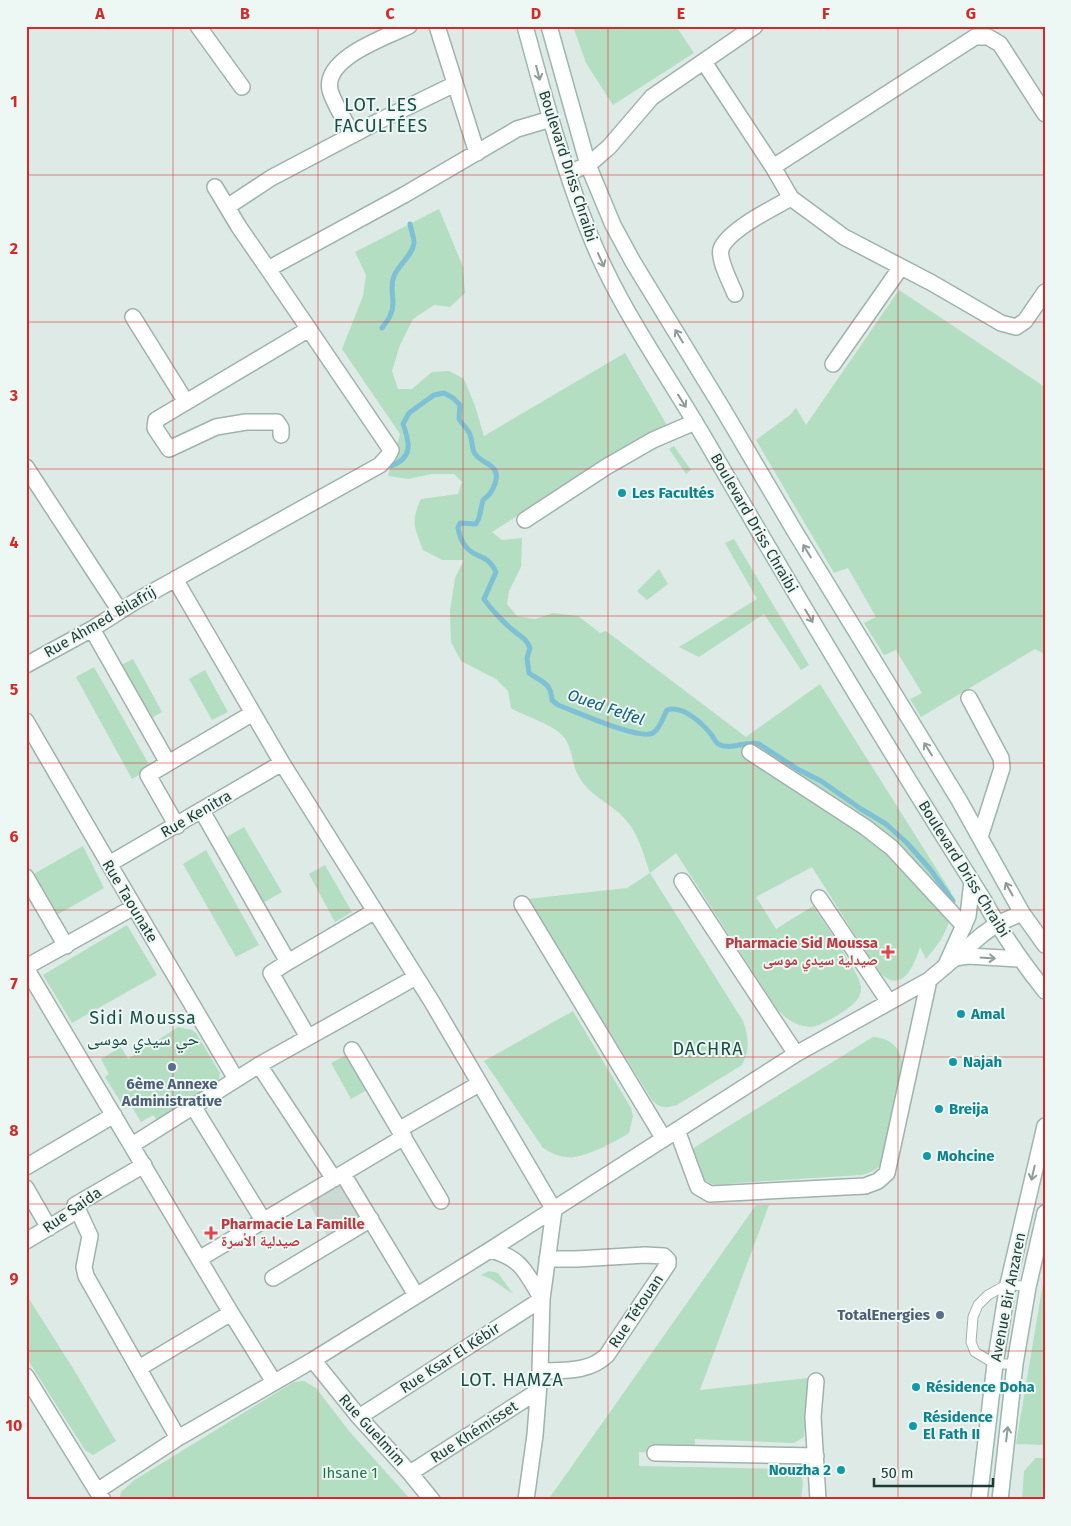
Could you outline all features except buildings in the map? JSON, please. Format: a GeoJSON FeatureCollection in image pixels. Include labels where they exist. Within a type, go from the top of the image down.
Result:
{"type":"FeatureCollection","features":[{"type":"Feature","properties":{"kind":"street"},"geometry":{"type":"LineString","coordinates":[[198,26],[242,87]]}},
{"type":"Feature","properties":{"kind":"street"},"geometry":{"type":"LineString","coordinates":[[353,135],[330,91],[332,72],[347,56],[409,26]]}},
{"type":"Feature","properties":{"kind":"street"},"geometry":{"type":"LineString","coordinates":[[437,26],[476,153]]}},
{"type":"Feature","properties":{"kind":"street","name":"Boulevard Driss Chraibi"},"geometry":{"type":"LineString","coordinates":[[526,26],[551,119],[568,173],[606,272],[767,546],[997,924],[1020,959],[1045,991]]}},
{"type":"Feature","properties":{"kind":"street","name":"Boulevard Driss Chraibi"},"geometry":{"type":"LineString","coordinates":[[548,26],[588,165],[613,226],[794,530],[959,800],[1022,913],[1042,939]]}},
{"type":"Feature","properties":{"kind":"street"},"geometry":{"type":"LineString","coordinates":[[568,173],[588,165],[609,147],[652,97],[755,26]]}},
{"type":"Feature","properties":{"kind":"street"},"geometry":{"type":"LineString","coordinates":[[773,167],[975,37],[988,37],[1000,44],[1045,114]]}},
{"type":"Feature","properties":{"kind":"street"},"geometry":{"type":"LineString","coordinates":[[704,62],[773,167],[791,198],[844,237],[932,283],[1001,323],[1016,327],[1025,321],[1045,292]]}},
{"type":"Feature","properties":{"kind":"street"},"geometry":{"type":"LineString","coordinates":[[227,207],[271,178],[455,84]]}},
{"type":"Feature","properties":{"kind":"street"},"geometry":{"type":"LineString","coordinates":[[268,269],[404,195],[517,129],[551,119]]}},
{"type":"Feature","properties":{"kind":"street"},"geometry":{"type":"LineString","coordinates":[[215,187],[255,252],[309,329],[156,420],[156,428],[169,449],[216,427],[246,422],[277,422],[281,428],[281,435]]}},
{"type":"Feature","properties":{"kind":"street"},"geometry":{"type":"LineString","coordinates":[[735,294],[721,261],[721,250],[727,240],[742,226],[791,198]]}},
{"type":"Feature","properties":{"kind":"street"},"geometry":{"type":"LineString","coordinates":[[833,364],[901,267]]}},
{"type":"Feature","properties":{"kind":"street"},"geometry":{"type":"LineString","coordinates":[[133,317],[186,402]]}},
{"type":"Feature","properties":{"kind":"street","name":"Rue Ahmed Bilafrij"},"geometry":{"type":"LineString","coordinates":[[26,665],[92,629],[175,579],[380,465],[388,456],[391,450],[309,329]]}},
{"type":"Feature","properties":{"kind":"street"},"geometry":{"type":"LineString","coordinates":[[525,520],[606,467],[653,440],[695,422]]}},
{"type":"Feature","properties":{"kind":"street"},"geometry":{"type":"LineString","coordinates":[[26,466],[120,611]]}},
{"type":"Feature","properties":{"kind":"street"},"geometry":{"type":"LineString","coordinates":[[175,579],[282,763],[416,977],[554,1210],[542,1299],[540,1371],[535,1435],[526,1500]]}},
{"type":"Feature","properties":{"kind":"street"},"geometry":{"type":"LineString","coordinates":[[92,629],[168,763]]}},
{"type":"Feature","properties":{"kind":"street"},"geometry":{"type":"LineString","coordinates":[[970,698],[1002,758],[1002,768],[980,837]]}},
{"type":"Feature","properties":{"kind":"street"},"geometry":{"type":"LineString","coordinates":[[177,826],[148,774],[253,714]]}},
{"type":"Feature","properties":{"kind":"street","name":"Rue Taounate"},"geometry":{"type":"LineString","coordinates":[[26,721],[236,1079]]}},
{"type":"Feature","properties":{"kind":"street"},"geometry":{"type":"LineString","coordinates":[[750,752],[865,827],[892,848],[964,926]]}},
{"type":"Feature","properties":{"kind":"street","name":"Rue Kenitra"},"geometry":{"type":"LineString","coordinates":[[109,864],[282,763]]}},
{"type":"Feature","properties":{"kind":"street"},"geometry":{"type":"LineString","coordinates":[[202,811],[288,962]]}},
{"type":"Feature","properties":{"kind":"street"},"geometry":{"type":"LineString","coordinates":[[26,876],[66,946]]}},
{"type":"Feature","properties":{"kind":"street"},"geometry":{"type":"LineString","coordinates":[[682,881],[796,1054]]}},
{"type":"Feature","properties":{"kind":"street"},"geometry":{"type":"LineString","coordinates":[[951,961],[968,916],[972,881]]}},
{"type":"Feature","properties":{"kind":"street"},"geometry":{"type":"LineString","coordinates":[[819,898],[890,1002]]}},
{"type":"Feature","properties":{"kind":"street"},"geometry":{"type":"LineString","coordinates":[[522,904],[664,1139]]}},
{"type":"Feature","properties":{"kind":"street"},"geometry":{"type":"LineString","coordinates":[[134,907],[26,968],[274,1382]]}},
{"type":"Feature","properties":{"kind":"street"},"geometry":{"type":"LineString","coordinates":[[308,1038],[271,973],[375,911]]}},
{"type":"Feature","properties":{"kind":"street"},"geometry":{"type":"LineString","coordinates":[[26,1376],[100,1495],[178,1438],[313,1360],[416,1294],[554,1210],[796,1054],[929,980],[983,934],[997,924],[1022,913]]}},
{"type":"Feature","properties":{"kind":"street"},"geometry":{"type":"LineString","coordinates":[[951,961],[968,956],[1020,959]]}},
{"type":"Feature","properties":{"kind":"street"},"geometry":{"type":"LineString","coordinates":[[132,1145],[259,1065],[416,977]]}},
{"type":"Feature","properties":{"kind":"street"},"geometry":{"type":"LineString","coordinates":[[677,1130],[698,1187],[710,1194],[865,1186],[878,1181],[887,1173],[929,980]]}},
{"type":"Feature","properties":{"kind":"street"},"geometry":{"type":"LineString","coordinates":[[352,1050],[441,1201]]}},
{"type":"Feature","properties":{"kind":"street"},"geometry":{"type":"LineString","coordinates":[[259,1065],[371,1219],[416,1294]]}},
{"type":"Feature","properties":{"kind":"street"},"geometry":{"type":"LineString","coordinates":[[199,1259],[338,1176],[479,1084]]}},
{"type":"Feature","properties":{"kind":"street"},"geometry":{"type":"LineString","coordinates":[[194,1106],[263,1220]]}},
{"type":"Feature","properties":{"kind":"street"},"geometry":{"type":"LineString","coordinates":[[26,1168],[114,1115]]}},
{"type":"Feature","properties":{"kind":"street","name":"Avenue Bir Anzaren"},"geometry":{"type":"LineString","coordinates":[[979,1500],[995,1364],[1008,1284],[1045,1126]]}},
{"type":"Feature","properties":{"kind":"street","name":"Rue Saida"},"geometry":{"type":"LineString","coordinates":[[26,1241],[78,1210],[75,1205],[144,1165]]}},
{"type":"Feature","properties":{"kind":"street"},"geometry":{"type":"LineString","coordinates":[[26,1188],[49,1228]]}},
{"type":"Feature","properties":{"kind":"street"},"geometry":{"type":"LineString","coordinates":[[78,1210],[90,1236],[84,1267],[86,1276],[178,1438]]}},
{"type":"Feature","properties":{"kind":"street","name":"Avenue Bir Anzaren"},"geometry":{"type":"LineString","coordinates":[[1000,1500],[1014,1364],[1028,1287],[1045,1213]]}},
{"type":"Feature","properties":{"kind":"street"},"geometry":{"type":"LineString","coordinates":[[272,1278],[371,1219]]}},
{"type":"Feature","properties":{"kind":"street"},"geometry":{"type":"LineString","coordinates":[[490,1250],[503,1253],[514,1259],[524,1270],[542,1299]]}},
{"type":"Feature","properties":{"kind":"street","name":"Rue Tétouan"},"geometry":{"type":"LineString","coordinates":[[540,1371],[584,1368],[600,1362],[607,1355],[668,1264],[668,1260],[664,1256],[651,1255],[547,1259]]}},
{"type":"Feature","properties":{"kind":"street","name":"Rue Ksar El Kébir"},"geometry":{"type":"LineString","coordinates":[[359,1417],[542,1299]]}},
{"type":"Feature","properties":{"kind":"street"},"geometry":{"type":"LineString","coordinates":[[139,1368],[231,1313]]}},
{"type":"Feature","properties":{"kind":"street","name":"Rue Guelmim"},"geometry":{"type":"LineString","coordinates":[[313,1360],[359,1417],[432,1500]]}},
{"type":"Feature","properties":{"kind":"street"},"geometry":{"type":"LineString","coordinates":[[816,1381],[813,1417],[818,1500]]}},
{"type":"Feature","properties":{"kind":"street","name":"Rue Khémisset"},"geometry":{"type":"LineString","coordinates":[[410,1473],[538,1390]]}},
{"type":"Feature","properties":{"kind":"street"},"geometry":{"type":"LineString","coordinates":[[655,1453],[816,1456]]}},
{"type":"Feature","properties":{"kind":"lane"},"geometry":{"type":"LineString","coordinates":[[1014,1364],[995,1364],[975,1352],[971,1342],[973,1317],[978,1304],[988,1295],[1008,1284],[1028,1287]]}},
{"type":"Feature","properties":{"kind":"shaded area"},"geometry":{"type":"Polygon","coordinates":[[[343,1174],[371,1219],[331,1243],[305,1196],[343,1174]]]}},
{"type":"Feature","properties":{"kind":"green space"},"geometry":{"type":"Polygon","coordinates":[[[573,26],[676,26],[694,53],[613,105],[586,63],[573,26]]]}},
{"type":"Feature","properties":{"kind":"green space"},"geometry":{"type":"Polygon","coordinates":[[[439,209],[463,267],[465,293],[450,307],[434,305],[413,319],[400,345],[392,371],[398,389],[412,389],[432,372],[449,371],[464,379],[484,436],[625,353],[668,427],[608,458],[492,532],[502,540],[522,538],[521,567],[509,591],[507,604],[517,616],[535,619],[553,613],[578,616],[600,633],[606,631],[746,737],[820,684],[951,892],[951,912],[943,936],[926,959],[920,947],[910,971],[899,980],[885,977],[877,970],[812,867],[756,897],[776,929],[813,906],[854,969],[861,986],[859,997],[844,1011],[822,1024],[810,1027],[800,1025],[780,1013],[676,853],[650,873],[639,841],[631,826],[619,813],[583,783],[577,773],[566,740],[562,735],[551,727],[511,708],[508,691],[496,679],[461,661],[451,642],[450,611],[455,578],[464,560],[442,560],[423,550],[416,530],[415,519],[421,499],[458,494],[462,482],[454,474],[432,474],[408,479],[388,476],[400,434],[342,349],[363,296],[366,275],[355,252],[439,209]]]}},
{"type":"Feature","properties":{"kind":"green space"},"geometry":{"type":"Polygon","coordinates":[[[899,290],[1045,387],[1045,654],[1035,649],[921,717],[910,699],[922,693],[896,650],[884,655],[864,623],[876,617],[848,568],[834,573],[756,440],[790,415],[796,408],[806,425],[899,290]]]}},
{"type":"Feature","properties":{"kind":"green space"},"geometry":{"type":"Polygon","coordinates":[[[674,446],[691,470],[686,474],[669,449],[674,446]]]}},
{"type":"Feature","properties":{"kind":"green space"},"geometry":{"type":"Polygon","coordinates":[[[734,539],[809,665],[801,670],[764,614],[699,657],[679,647],[757,599],[725,543],[734,539]]]}},
{"type":"Feature","properties":{"kind":"green space"},"geometry":{"type":"Polygon","coordinates":[[[659,569],[668,584],[647,600],[637,591],[659,569]]]}},
{"type":"Feature","properties":{"kind":"green space"},"geometry":{"type":"Polygon","coordinates":[[[133,659],[162,712],[148,720],[119,666],[133,659]]]}},
{"type":"Feature","properties":{"kind":"green space"},"geometry":{"type":"Polygon","coordinates":[[[94,667],[151,768],[132,779],[76,677],[94,667]]]}},
{"type":"Feature","properties":{"kind":"green space"},"geometry":{"type":"Polygon","coordinates":[[[205,670],[228,712],[212,720],[189,679],[205,670]]]}},
{"type":"Feature","properties":{"kind":"green space"},"geometry":{"type":"Polygon","coordinates":[[[244,827],[282,892],[261,904],[223,839],[244,827]]]}},
{"type":"Feature","properties":{"kind":"green space"},"geometry":{"type":"Polygon","coordinates":[[[83,846],[104,888],[53,917],[30,876],[83,846]]]}},
{"type":"Feature","properties":{"kind":"green space"},"geometry":{"type":"Polygon","coordinates":[[[206,850],[259,945],[236,957],[183,864],[206,850]]]}},
{"type":"Feature","properties":{"kind":"green space"},"geometry":{"type":"Polygon","coordinates":[[[325,865],[352,912],[335,922],[309,874],[325,865]]]}},
{"type":"Feature","properties":{"kind":"green space"},"geometry":{"type":"Polygon","coordinates":[[[650,873],[743,1021],[747,1038],[747,1049],[742,1065],[677,1105],[666,1107],[658,1105],[652,1100],[527,899],[627,888],[650,873]]]}},
{"type":"Feature","properties":{"kind":"green space"},"geometry":{"type":"Polygon","coordinates":[[[127,925],[157,975],[72,1023],[43,975],[127,925]]]}},
{"type":"Feature","properties":{"kind":"green space"},"geometry":{"type":"Polygon","coordinates":[[[573,1011],[631,1108],[633,1116],[629,1133],[623,1137],[589,1153],[565,1157],[556,1155],[543,1148],[484,1061],[573,1011]]]}},
{"type":"Feature","properties":{"kind":"green space"},"geometry":{"type":"Polygon","coordinates":[[[178,1027],[192,1030],[196,1033],[220,1073],[219,1079],[208,1090],[157,1120],[153,1115],[141,1122],[131,1105],[125,1109],[105,1077],[109,1074],[101,1059],[121,1047],[128,1059],[178,1027]]]}},
{"type":"Feature","properties":{"kind":"green space"},"geometry":{"type":"Polygon","coordinates":[[[873,1037],[885,1039],[894,1045],[900,1054],[903,1066],[883,1162],[878,1167],[871,1172],[861,1175],[725,1185],[716,1185],[705,1180],[698,1169],[692,1150],[695,1147],[873,1037]]]}},
{"type":"Feature","properties":{"kind":"green space"},"geometry":{"type":"Polygon","coordinates":[[[347,1055],[367,1090],[351,1099],[331,1063],[347,1055]]]}},
{"type":"Feature","properties":{"kind":"green space"},"geometry":{"type":"Polygon","coordinates":[[[756,1205],[769,1205],[700,1390],[808,1378],[804,1437],[794,1443],[695,1439],[695,1454],[639,1452],[639,1466],[790,1469],[800,1472],[803,1482],[801,1500],[548,1500],[756,1205]]]}},
{"type":"Feature","properties":{"kind":"green space"},"geometry":{"type":"Polygon","coordinates":[[[489,1271],[498,1273],[513,1294],[491,1279],[481,1275],[489,1271]]]}},
{"type":"Feature","properties":{"kind":"green space"},"geometry":{"type":"Polygon","coordinates":[[[1045,1271],[1045,1445],[1016,1444],[1045,1271]]]}},
{"type":"Feature","properties":{"kind":"green space"},"geometry":{"type":"Polygon","coordinates":[[[26,1294],[116,1441],[93,1455],[85,1450],[26,1357],[26,1294]]]}},
{"type":"Feature","properties":{"kind":"green space","name":"Ihsane 1"},"geometry":{"type":"Polygon","coordinates":[[[304,1381],[316,1388],[349,1431],[411,1500],[119,1500],[121,1492],[133,1481],[294,1382],[304,1381]]]}},
{"type":"Feature","properties":{"kind":"green space"},"geometry":{"type":"Polygon","coordinates":[[[1035,1458],[1045,1458],[1045,1500],[1022,1500],[1024,1471],[1035,1458]]]}},
{"type":"Feature","properties":{"kind":"waterway","name":"Oued Felfel"},"geometry":{"type":"LineString","coordinates":[[382,328],[392,310],[394,276],[413,247],[414,241],[410,224]]}},
{"type":"Feature","properties":{"kind":"waterway","name":"Oued Felfel"},"geometry":{"type":"LineString","coordinates":[[391,466],[403,459],[408,449],[403,424],[409,413],[434,395],[444,393],[453,398],[460,405],[459,419],[469,433],[475,454],[491,466],[496,474],[495,484],[483,500],[476,524],[460,523],[458,528],[460,535],[466,547],[474,554],[489,561],[496,572],[484,599],[502,620],[527,642],[530,648],[527,658],[529,673],[550,689],[552,700],[558,705],[607,724],[635,733],[646,734],[653,733],[658,729],[667,710],[679,710],[702,724],[717,743],[727,746],[749,743],[759,744],[799,770],[821,781],[886,824],[907,843],[930,869],[953,901]]}},
{"type":"Feature","properties":{"kind":"place","name":"Les Facultés"},"geometry":{"type":"Point","coordinates":[622,493]}},
{"type":"Feature","properties":{"kind":"place","name":"Pharmacie Sid Moussa صيدلية سيدي موسى"},"geometry":{"type":"Point","coordinates":[888,952]}},
{"type":"Feature","properties":{"kind":"place","name":"Amal"},"geometry":{"type":"Point","coordinates":[961,1014]}},
{"type":"Feature","properties":{"kind":"place","name":"Najah"},"geometry":{"type":"Point","coordinates":[953,1062]}},
{"type":"Feature","properties":{"kind":"place","name":"6ème Annexe Administrative"},"geometry":{"type":"Point","coordinates":[172,1067]}},
{"type":"Feature","properties":{"kind":"place","name":"Breija"},"geometry":{"type":"Point","coordinates":[939,1109]}},
{"type":"Feature","properties":{"kind":"place","name":"Mohcine"},"geometry":{"type":"Point","coordinates":[927,1156]}},
{"type":"Feature","properties":{"kind":"place","name":"Pharmacie La Famille صيدلية الأسرة"},"geometry":{"type":"Point","coordinates":[211,1233]}},
{"type":"Feature","properties":{"kind":"place","name":"TotalEnergies"},"geometry":{"type":"Point","coordinates":[940,1315]}},
{"type":"Feature","properties":{"kind":"place","name":"Résidence Doha"},"geometry":{"type":"Point","coordinates":[916,1387]}},
{"type":"Feature","properties":{"kind":"place","name":"Résidence El Fath II"},"geometry":{"type":"Point","coordinates":[913,1426]}},
{"type":"Feature","properties":{"kind":"place","name":"Nouzha 2"},"geometry":{"type":"Point","coordinates":[841,1470]}},
{"type":"Feature","properties":{"kind":"district","name":"LOT. LES FACULTÉES"},"geometry":{"type":"Point","coordinates":[381,115]}},
{"type":"Feature","properties":{"kind":"district","name":"Sidi Moussa حي سيدي موسى"},"geometry":{"type":"Point","coordinates":[143,1028]}},
{"type":"Feature","properties":{"kind":"district","name":"DACHRA"},"geometry":{"type":"Point","coordinates":[708,1049]}},
{"type":"Feature","properties":{"kind":"district","name":"LOT. HAMZA"},"geometry":{"type":"Point","coordinates":[512,1380]}}]}
